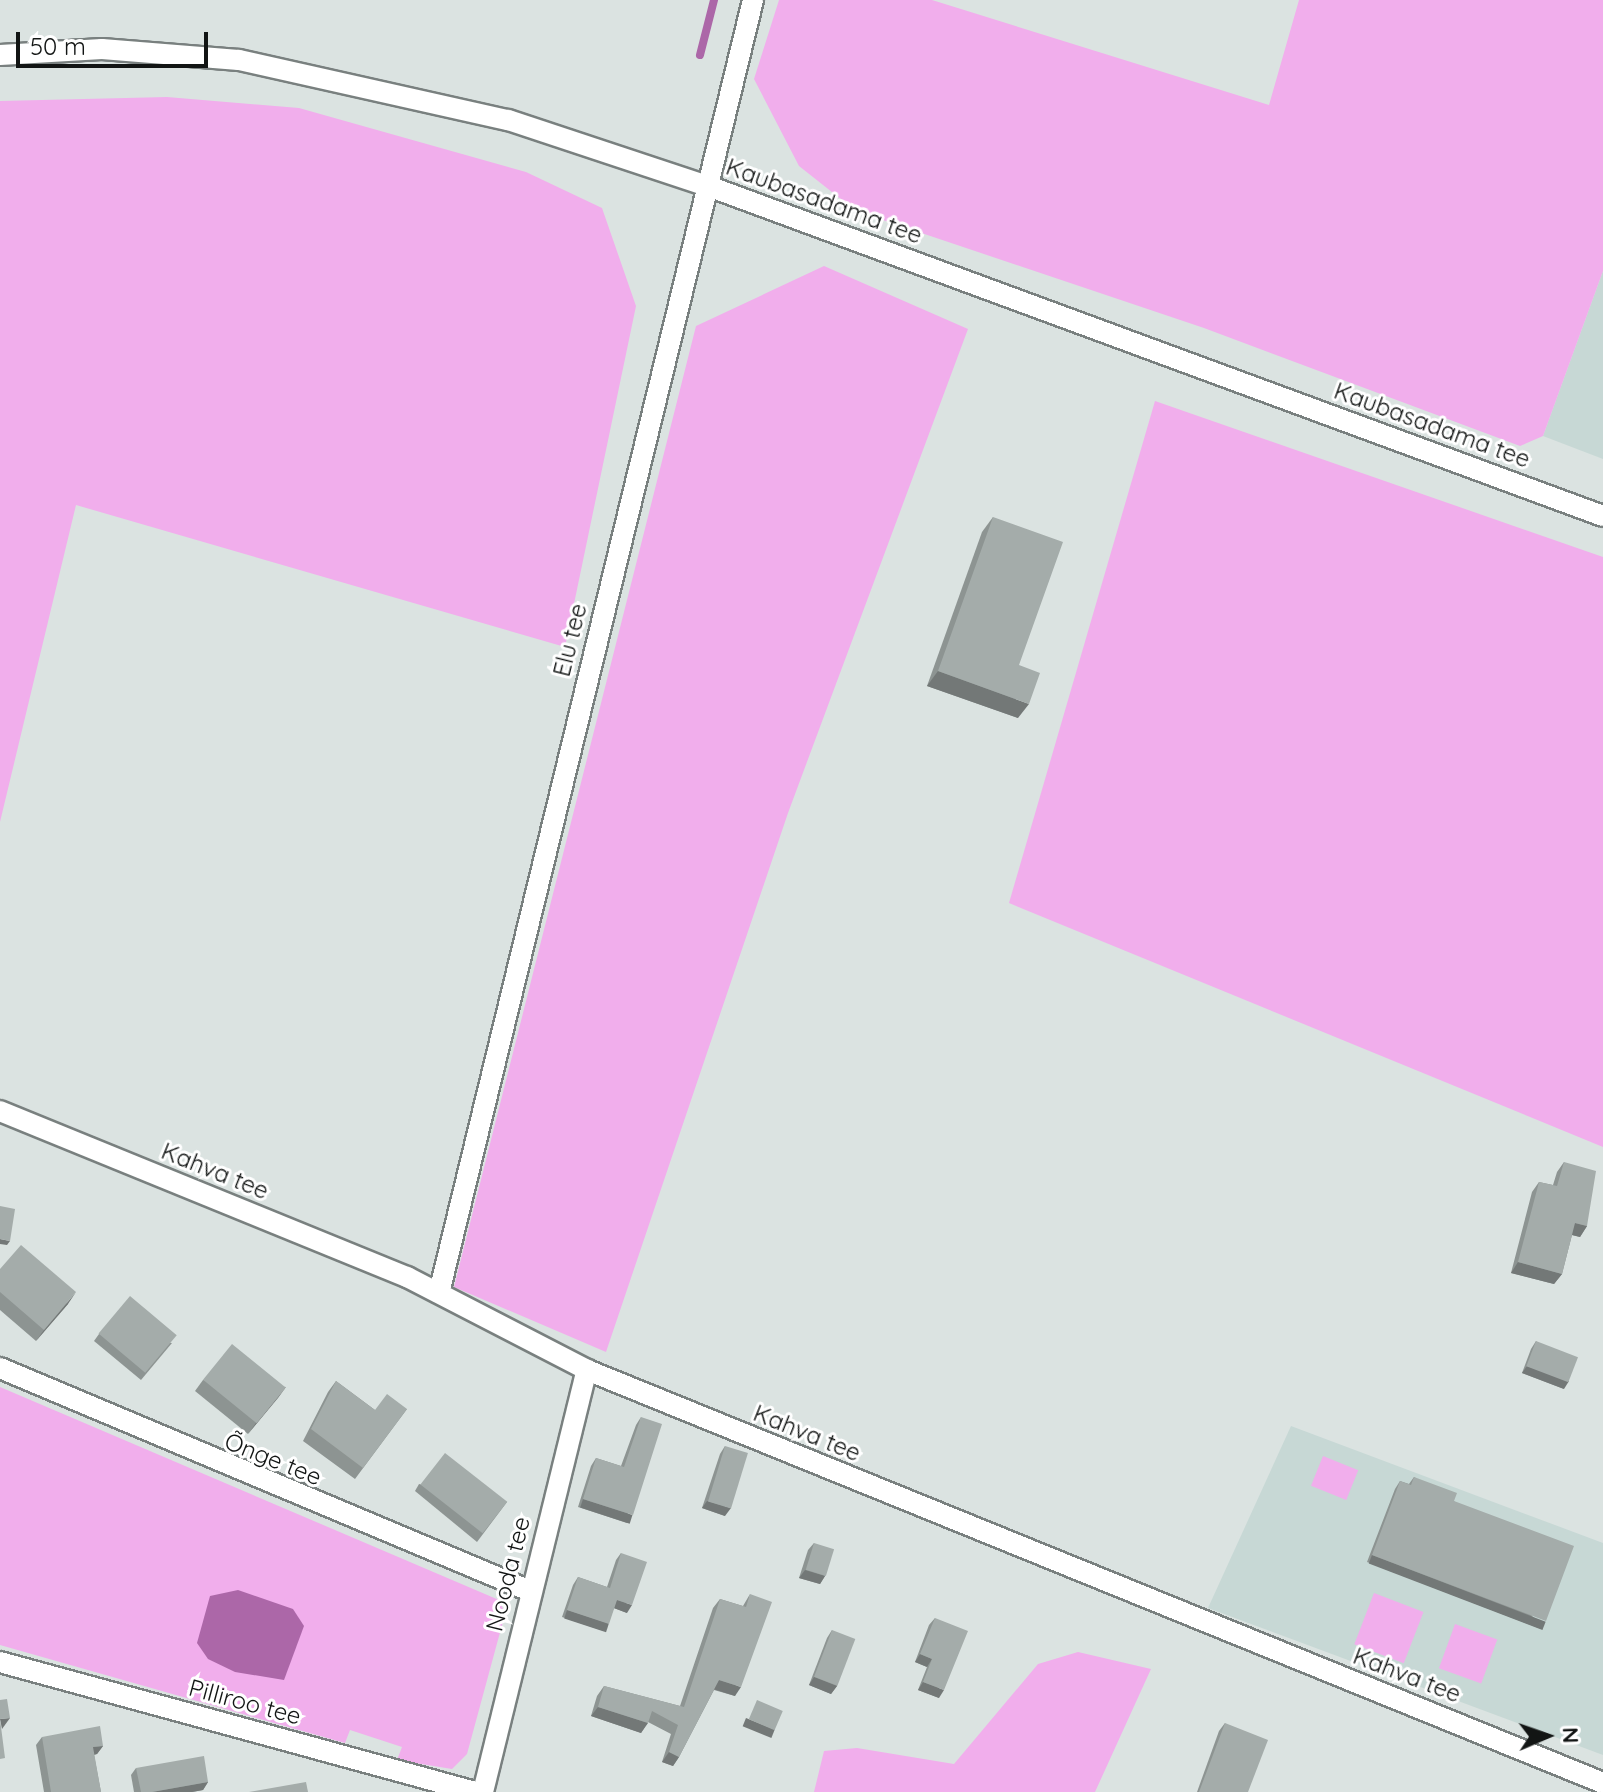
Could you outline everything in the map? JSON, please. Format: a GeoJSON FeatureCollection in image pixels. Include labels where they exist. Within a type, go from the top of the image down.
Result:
{"type":"FeatureCollection","features":[{"type":"Feature","properties":{"kind":"street","name":"Elu tee"},"geometry":{"type":"LineString","coordinates":[[439,1293],[753,0]]}},
{"type":"Feature","properties":{"kind":"street","name":"Kaubasadama tee"},"geometry":{"type":"LineString","coordinates":[[0,55],[102,49],[334,76],[508,120],[708,186],[1603,516]]}},
{"type":"Feature","properties":{"kind":"street","name":"Kahva tee"},"geometry":{"type":"LineString","coordinates":[[0,1111],[439,1293],[587,1370],[1603,1783]]}},
{"type":"Feature","properties":{"kind":"street","name":"Õnge tee"},"geometry":{"type":"LineString","coordinates":[[0,1368],[530,1591]]}},
{"type":"Feature","properties":{"kind":"street","name":"Nooda tee"},"geometry":{"type":"LineString","coordinates":[[483,1792],[530,1591],[587,1370]]}},
{"type":"Feature","properties":{"kind":"street","name":"Pilliroo tee"},"geometry":{"type":"LineString","coordinates":[[0,1662],[476,1792]]}},
{"type":"Feature","properties":{"kind":"shaded area"},"geometry":{"type":"Polygon","coordinates":[[[779,0],[932,0],[1269,105],[1299,0],[1603,0],[1603,271],[1543,436],[1520,446],[1204,328],[856,211],[799,166],[754,79],[779,0]]]}},
{"type":"Feature","properties":{"kind":"shaded area"},"geometry":{"type":"Polygon","coordinates":[[[167,97],[299,108],[526,172],[602,208],[636,306],[565,647],[76,505],[0,822],[0,101],[167,97]]]}},
{"type":"Feature","properties":{"kind":"shaded area"},"geometry":{"type":"Polygon","coordinates":[[[824,266],[968,329],[788,813],[606,1352],[454,1287],[696,326],[824,266]]]}},
{"type":"Feature","properties":{"kind":"shaded area"},"geometry":{"type":"Polygon","coordinates":[[[1603,271],[1603,459],[1543,436],[1603,271]]]}},
{"type":"Feature","properties":{"kind":"shaded area"},"geometry":{"type":"Polygon","coordinates":[[[1155,401],[1603,557],[1603,1147],[1009,903],[1155,401]]]}},
{"type":"Feature","properties":{"kind":"shaded area"},"geometry":{"type":"Polygon","coordinates":[[[0,1387],[499,1600],[505,1614],[467,1754],[452,1769],[397,1760],[402,1747],[350,1730],[345,1743],[0,1645],[0,1387]]]}},
{"type":"Feature","properties":{"kind":"shaded area"},"geometry":{"type":"Polygon","coordinates":[[[1291,1426],[1603,1543],[1603,1755],[1208,1608],[1291,1426]]]}},
{"type":"Feature","properties":{"kind":"shaded area"},"geometry":{"type":"Polygon","coordinates":[[[1323,1456],[1358,1470],[1346,1500],[1311,1486],[1323,1456]]]}},
{"type":"Feature","properties":{"kind":"shaded area"},"geometry":{"type":"Polygon","coordinates":[[[238,1590],[293,1609],[304,1626],[284,1680],[235,1672],[208,1659],[197,1643],[210,1596],[238,1590]]]}},
{"type":"Feature","properties":{"kind":"shaded area"},"geometry":{"type":"Polygon","coordinates":[[[1374,1593],[1423,1612],[1404,1663],[1354,1644],[1374,1593]]]}},
{"type":"Feature","properties":{"kind":"shaded area"},"geometry":{"type":"Polygon","coordinates":[[[1455,1624],[1497,1639],[1481,1684],[1439,1668],[1455,1624]]]}},
{"type":"Feature","properties":{"kind":"shaded area"},"geometry":{"type":"Polygon","coordinates":[[[1078,1652],[1151,1669],[1095,1792],[814,1792],[824,1751],[857,1748],[954,1764],[1038,1664],[1078,1652]]]}},
{"type":"Feature","properties":{"kind":"building"},"geometry":{"type":"Polygon","coordinates":[[[993,517],[1063,542],[1019,665],[1040,673],[1029,704],[938,671],[993,517]]]}},
{"type":"Feature","properties":{"kind":"building"},"geometry":{"type":"Polygon","coordinates":[[[1564,1162],[1596,1171],[1587,1226],[1575,1223],[1562,1274],[1518,1262],[1539,1182],[1557,1186],[1564,1162]]]}},
{"type":"Feature","properties":{"kind":"building"},"geometry":{"type":"Polygon","coordinates":[[[0,1206],[15,1209],[10,1241],[0,1239],[0,1206]]]}},
{"type":"Feature","properties":{"kind":"building"},"geometry":{"type":"Polygon","coordinates":[[[21,1245],[76,1292],[44,1330],[0,1292],[0,1269],[21,1245]]]}},
{"type":"Feature","properties":{"kind":"building"},"geometry":{"type":"Polygon","coordinates":[[[130,1296],[177,1335],[145,1373],[99,1334],[130,1296]]]}},
{"type":"Feature","properties":{"kind":"building"},"geometry":{"type":"Polygon","coordinates":[[[1536,1341],[1578,1357],[1568,1382],[1526,1366],[1536,1341]]]}},
{"type":"Feature","properties":{"kind":"building"},"geometry":{"type":"Polygon","coordinates":[[[232,1344],[286,1387],[257,1423],[203,1380],[232,1344]]]}},
{"type":"Feature","properties":{"kind":"building"},"geometry":{"type":"Polygon","coordinates":[[[336,1381],[375,1410],[387,1394],[407,1409],[363,1468],[311,1429],[336,1381]]]}},
{"type":"Feature","properties":{"kind":"building"},"geometry":{"type":"Polygon","coordinates":[[[641,1417],[662,1424],[633,1515],[583,1499],[596,1458],[624,1467],[641,1417]]]}},
{"type":"Feature","properties":{"kind":"building"},"geometry":{"type":"Polygon","coordinates":[[[725,1446],[748,1453],[731,1508],[708,1501],[725,1446]]]}},
{"type":"Feature","properties":{"kind":"building"},"geometry":{"type":"Polygon","coordinates":[[[445,1453],[507,1502],[483,1533],[420,1485],[445,1453]]]}},
{"type":"Feature","properties":{"kind":"building"},"geometry":{"type":"Polygon","coordinates":[[[1414,1477],[1457,1493],[1454,1501],[1574,1546],[1546,1621],[1372,1555],[1400,1481],[1411,1485],[1414,1477]]]}},
{"type":"Feature","properties":{"kind":"building"},"geometry":{"type":"Polygon","coordinates":[[[814,1543],[834,1549],[826,1576],[806,1570],[814,1543]]]}},
{"type":"Feature","properties":{"kind":"building"},"geometry":{"type":"Polygon","coordinates":[[[621,1553],[647,1562],[632,1605],[617,1600],[609,1624],[567,1610],[578,1577],[610,1588],[621,1553]]]}},
{"type":"Feature","properties":{"kind":"building"},"geometry":{"type":"Polygon","coordinates":[[[750,1594],[772,1602],[741,1687],[719,1680],[679,1757],[669,1752],[678,1725],[652,1711],[648,1723],[598,1707],[604,1686],[684,1707],[720,1599],[746,1607],[750,1594]]]}},
{"type":"Feature","properties":{"kind":"building"},"geometry":{"type":"Polygon","coordinates":[[[935,1618],[968,1631],[944,1690],[923,1682],[932,1659],[920,1654],[935,1618]]]}},
{"type":"Feature","properties":{"kind":"building"},"geometry":{"type":"Polygon","coordinates":[[[832,1630],[855,1639],[837,1686],[814,1677],[832,1630]]]}},
{"type":"Feature","properties":{"kind":"building"},"geometry":{"type":"Polygon","coordinates":[[[7,1699],[10,1718],[0,1719],[0,1700],[7,1699]]]}},
{"type":"Feature","properties":{"kind":"building"},"geometry":{"type":"Polygon","coordinates":[[[757,1700],[783,1711],[775,1730],[749,1719],[757,1700]]]}},
{"type":"Feature","properties":{"kind":"building"},"geometry":{"type":"Polygon","coordinates":[[[0,1719],[5,1758],[0,1759],[0,1719]]]}},
{"type":"Feature","properties":{"kind":"building"},"geometry":{"type":"Polygon","coordinates":[[[1225,1723],[1268,1740],[1248,1792],[1199,1792],[1225,1723]]]}},
{"type":"Feature","properties":{"kind":"building"},"geometry":{"type":"Polygon","coordinates":[[[100,1726],[103,1746],[93,1747],[101,1792],[51,1792],[42,1737],[100,1726]]]}},
{"type":"Feature","properties":{"kind":"building"},"geometry":{"type":"Polygon","coordinates":[[[204,1756],[208,1782],[141,1792],[136,1768],[204,1756]]]}},
{"type":"Feature","properties":{"kind":"building"},"geometry":{"type":"Polygon","coordinates":[[[306,1782],[308,1792],[249,1792],[306,1782]]]}},
{"type":"Feature","properties":{"kind":"waterway"},"geometry":{"type":"LineString","coordinates":[[700,55],[714,0]]}}]}
